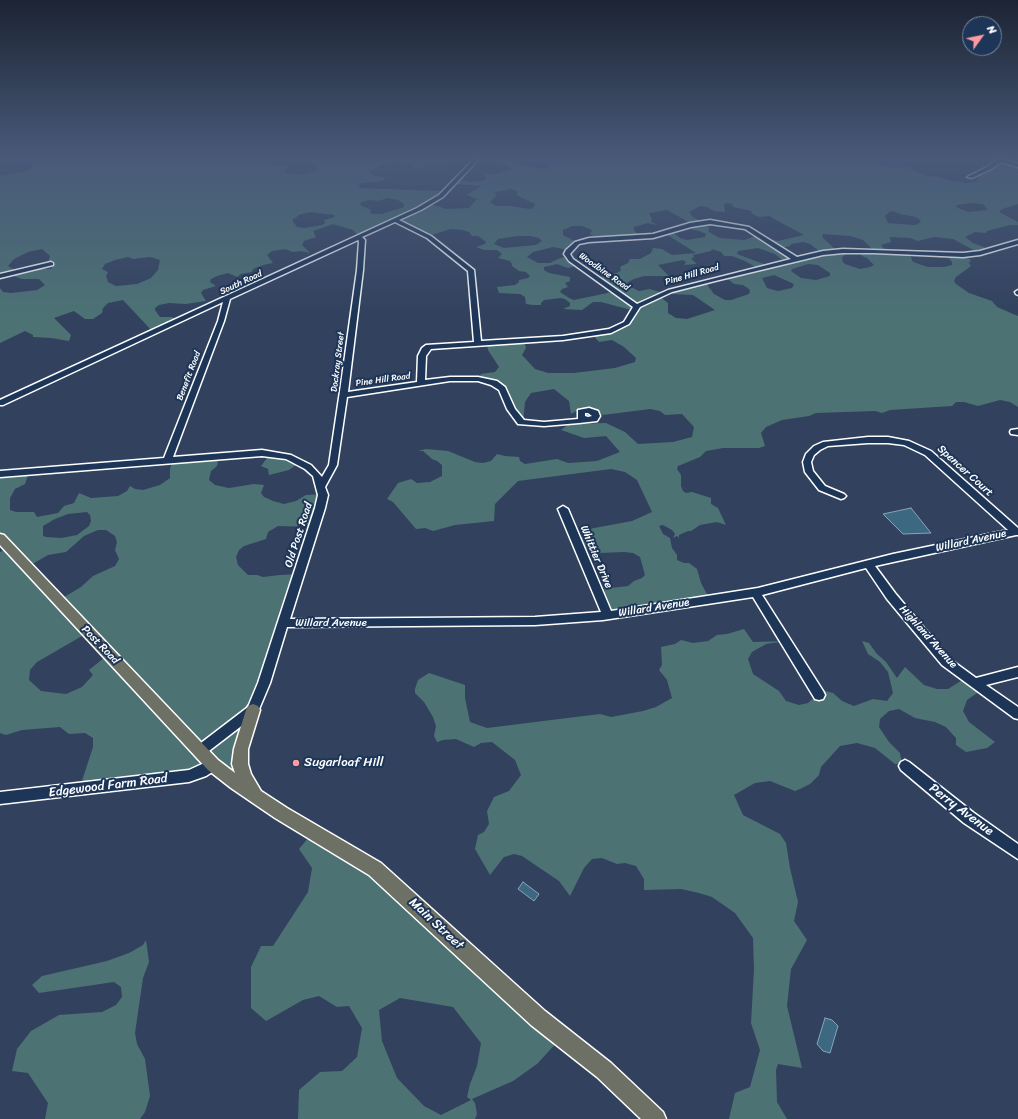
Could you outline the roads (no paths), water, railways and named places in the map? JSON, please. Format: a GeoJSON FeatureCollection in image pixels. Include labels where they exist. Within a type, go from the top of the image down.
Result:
{"type":"FeatureCollection","features":[{"type":"Feature","properties":{"kind":"main road","name":"Post Road"},"geometry":{"type":"LineString","coordinates":[[0,538],[201,750]]}},
{"type":"Feature","properties":{"kind":"main road"},"geometry":{"type":"LineString","coordinates":[[253,710],[241,749],[240,764],[244,777],[257,797]]}},
{"type":"Feature","properties":{"kind":"main road","name":"Main Street"},"geometry":{"type":"LineString","coordinates":[[201,750],[213,764],[257,797],[374,869],[538,1018],[604,1070],[656,1119]]}},
{"type":"Feature","properties":{"kind":"street","name":"South Road"},"geometry":{"type":"LineString","coordinates":[[0,403],[414,212]]}},
{"type":"Feature","properties":{"kind":"street"},"geometry":{"type":"LineString","coordinates":[[396,221],[429,237],[471,270],[478,343]]}},
{"type":"Feature","properties":{"kind":"street","name":"Woodbine Road"},"geometry":{"type":"LineString","coordinates":[[637,307],[570,260],[567,254],[568,251],[577,243],[590,240],[653,236],[690,225],[710,222],[747,228],[796,259]]}},
{"type":"Feature","properties":{"kind":"street","name":"Dockray Street"},"geometry":{"type":"LineString","coordinates":[[321,486],[333,466],[360,270],[362,240],[359,238]]}},
{"type":"Feature","properties":{"kind":"street","name":"Pine Hill Road"},"geometry":{"type":"LineString","coordinates":[[343,395],[421,384],[422,356],[425,350],[429,347],[563,338],[611,331],[627,323],[637,307],[661,294],[681,287],[796,259],[823,253],[857,251],[972,255],[1018,242]]}},
{"type":"Feature","properties":{"kind":"street"},"geometry":{"type":"LineString","coordinates":[[0,276],[51,264]]}},
{"type":"Feature","properties":{"kind":"street","name":"Benefit Road"},"geometry":{"type":"LineString","coordinates":[[167,460],[221,321],[227,299]]}},
{"type":"Feature","properties":{"kind":"street"},"geometry":{"type":"LineString","coordinates":[[421,384],[450,379],[478,379],[494,383],[502,389],[511,409],[521,422],[544,424],[579,421],[584,419]]}},
{"type":"Feature","properties":{"kind":"street","name":"Spencer Court"},"geometry":{"type":"LineString","coordinates":[[841,496],[822,488],[809,472],[807,462],[810,454],[817,448],[826,444],[868,440],[888,440],[906,443],[928,453],[1017,532]]}},
{"type":"Feature","properties":{"kind":"street"},"geometry":{"type":"LineString","coordinates":[[0,474],[242,454],[277,455],[288,457],[308,467],[317,475],[321,486]]}},
{"type":"Feature","properties":{"kind":"street","name":"Old Post Road"},"geometry":{"type":"LineString","coordinates":[[253,710],[264,682],[320,508],[323,494],[321,486]]}},
{"type":"Feature","properties":{"kind":"street","name":"Whittier Drive"},"geometry":{"type":"LineString","coordinates":[[563,509],[608,615]]}},
{"type":"Feature","properties":{"kind":"street","name":"Willard Avenue"},"geometry":{"type":"LineString","coordinates":[[282,623],[535,621],[608,615],[755,592],[868,564],[1017,532]]}},
{"type":"Feature","properties":{"kind":"street","name":"Highland Avenue"},"geometry":{"type":"LineString","coordinates":[[868,564],[891,596],[946,662],[1018,714]]}},
{"type":"Feature","properties":{"kind":"street"},"geometry":{"type":"LineString","coordinates":[[755,592],[819,695]]}},
{"type":"Feature","properties":{"kind":"street"},"geometry":{"type":"LineString","coordinates":[[974,683],[1018,672]]}},
{"type":"Feature","properties":{"kind":"street"},"geometry":{"type":"LineString","coordinates":[[201,750],[253,710]]}},
{"type":"Feature","properties":{"kind":"street","name":"Edgewood Farm Road"},"geometry":{"type":"LineString","coordinates":[[0,798],[190,776],[201,772],[213,764]]}},
{"type":"Feature","properties":{"kind":"street","name":"Perry Avenue"},"geometry":{"type":"LineString","coordinates":[[905,766],[969,818],[1018,852]]}},
{"type":"Feature","properties":{"kind":"water"},"geometry":{"type":"Polygon","coordinates":[[[911,508],[931,533],[903,534],[883,514],[911,508]]]}},
{"type":"Feature","properties":{"kind":"water"},"geometry":{"type":"Polygon","coordinates":[[[523,882],[539,894],[534,901],[518,889],[523,882]]]}},
{"type":"Feature","properties":{"kind":"water"},"geometry":{"type":"Polygon","coordinates":[[[825,1018],[832,1020],[838,1026],[830,1053],[823,1051],[817,1044],[825,1018]]]}},
{"type":"Feature","properties":{"kind":"place","name":"Sugarloaf Hill"},"geometry":{"type":"Point","coordinates":[296,763]}}]}
